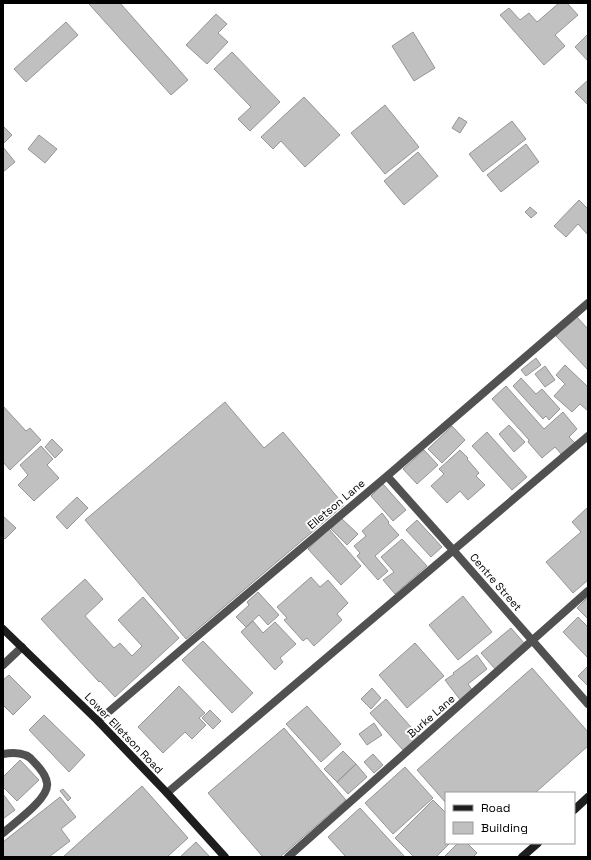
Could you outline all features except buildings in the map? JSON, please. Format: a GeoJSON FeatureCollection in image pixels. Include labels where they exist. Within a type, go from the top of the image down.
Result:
{"type":"FeatureCollection","features":[{"type":"Feature","properties":{"kind":"street","name":"Elletson Lane"},"geometry":{"type":"LineString","coordinates":[[98,721],[588,303]]}},
{"type":"Feature","properties":{"kind":"street"},"geometry":{"type":"LineString","coordinates":[[167,793],[588,436]]}},
{"type":"Feature","properties":{"kind":"street","name":"Centre Street"},"geometry":{"type":"LineString","coordinates":[[387,476],[588,704]]}},
{"type":"Feature","properties":{"kind":"street","name":"Burke Lane"},"geometry":{"type":"LineString","coordinates":[[288,857],[588,591]]}},
{"type":"Feature","properties":{"kind":"street","name":"Lower Elletson Road"},"geometry":{"type":"LineString","coordinates":[[3,629],[98,721],[167,793],[225,857]]}},
{"type":"Feature","properties":{"kind":"street"},"geometry":{"type":"LineString","coordinates":[[3,665],[22,647]]}},
{"type":"Feature","properties":{"kind":"street"},"geometry":{"type":"LineString","coordinates":[[3,754],[23,754],[32,759],[41,770],[47,782],[45,793],[37,804],[3,833]]}},
{"type":"Feature","properties":{"kind":"street"},"geometry":{"type":"LineString","coordinates":[[575,809],[588,797]]}},
{"type":"Feature","properties":{"kind":"street"},"geometry":{"type":"LineString","coordinates":[[522,857],[537,844]]}}]}
